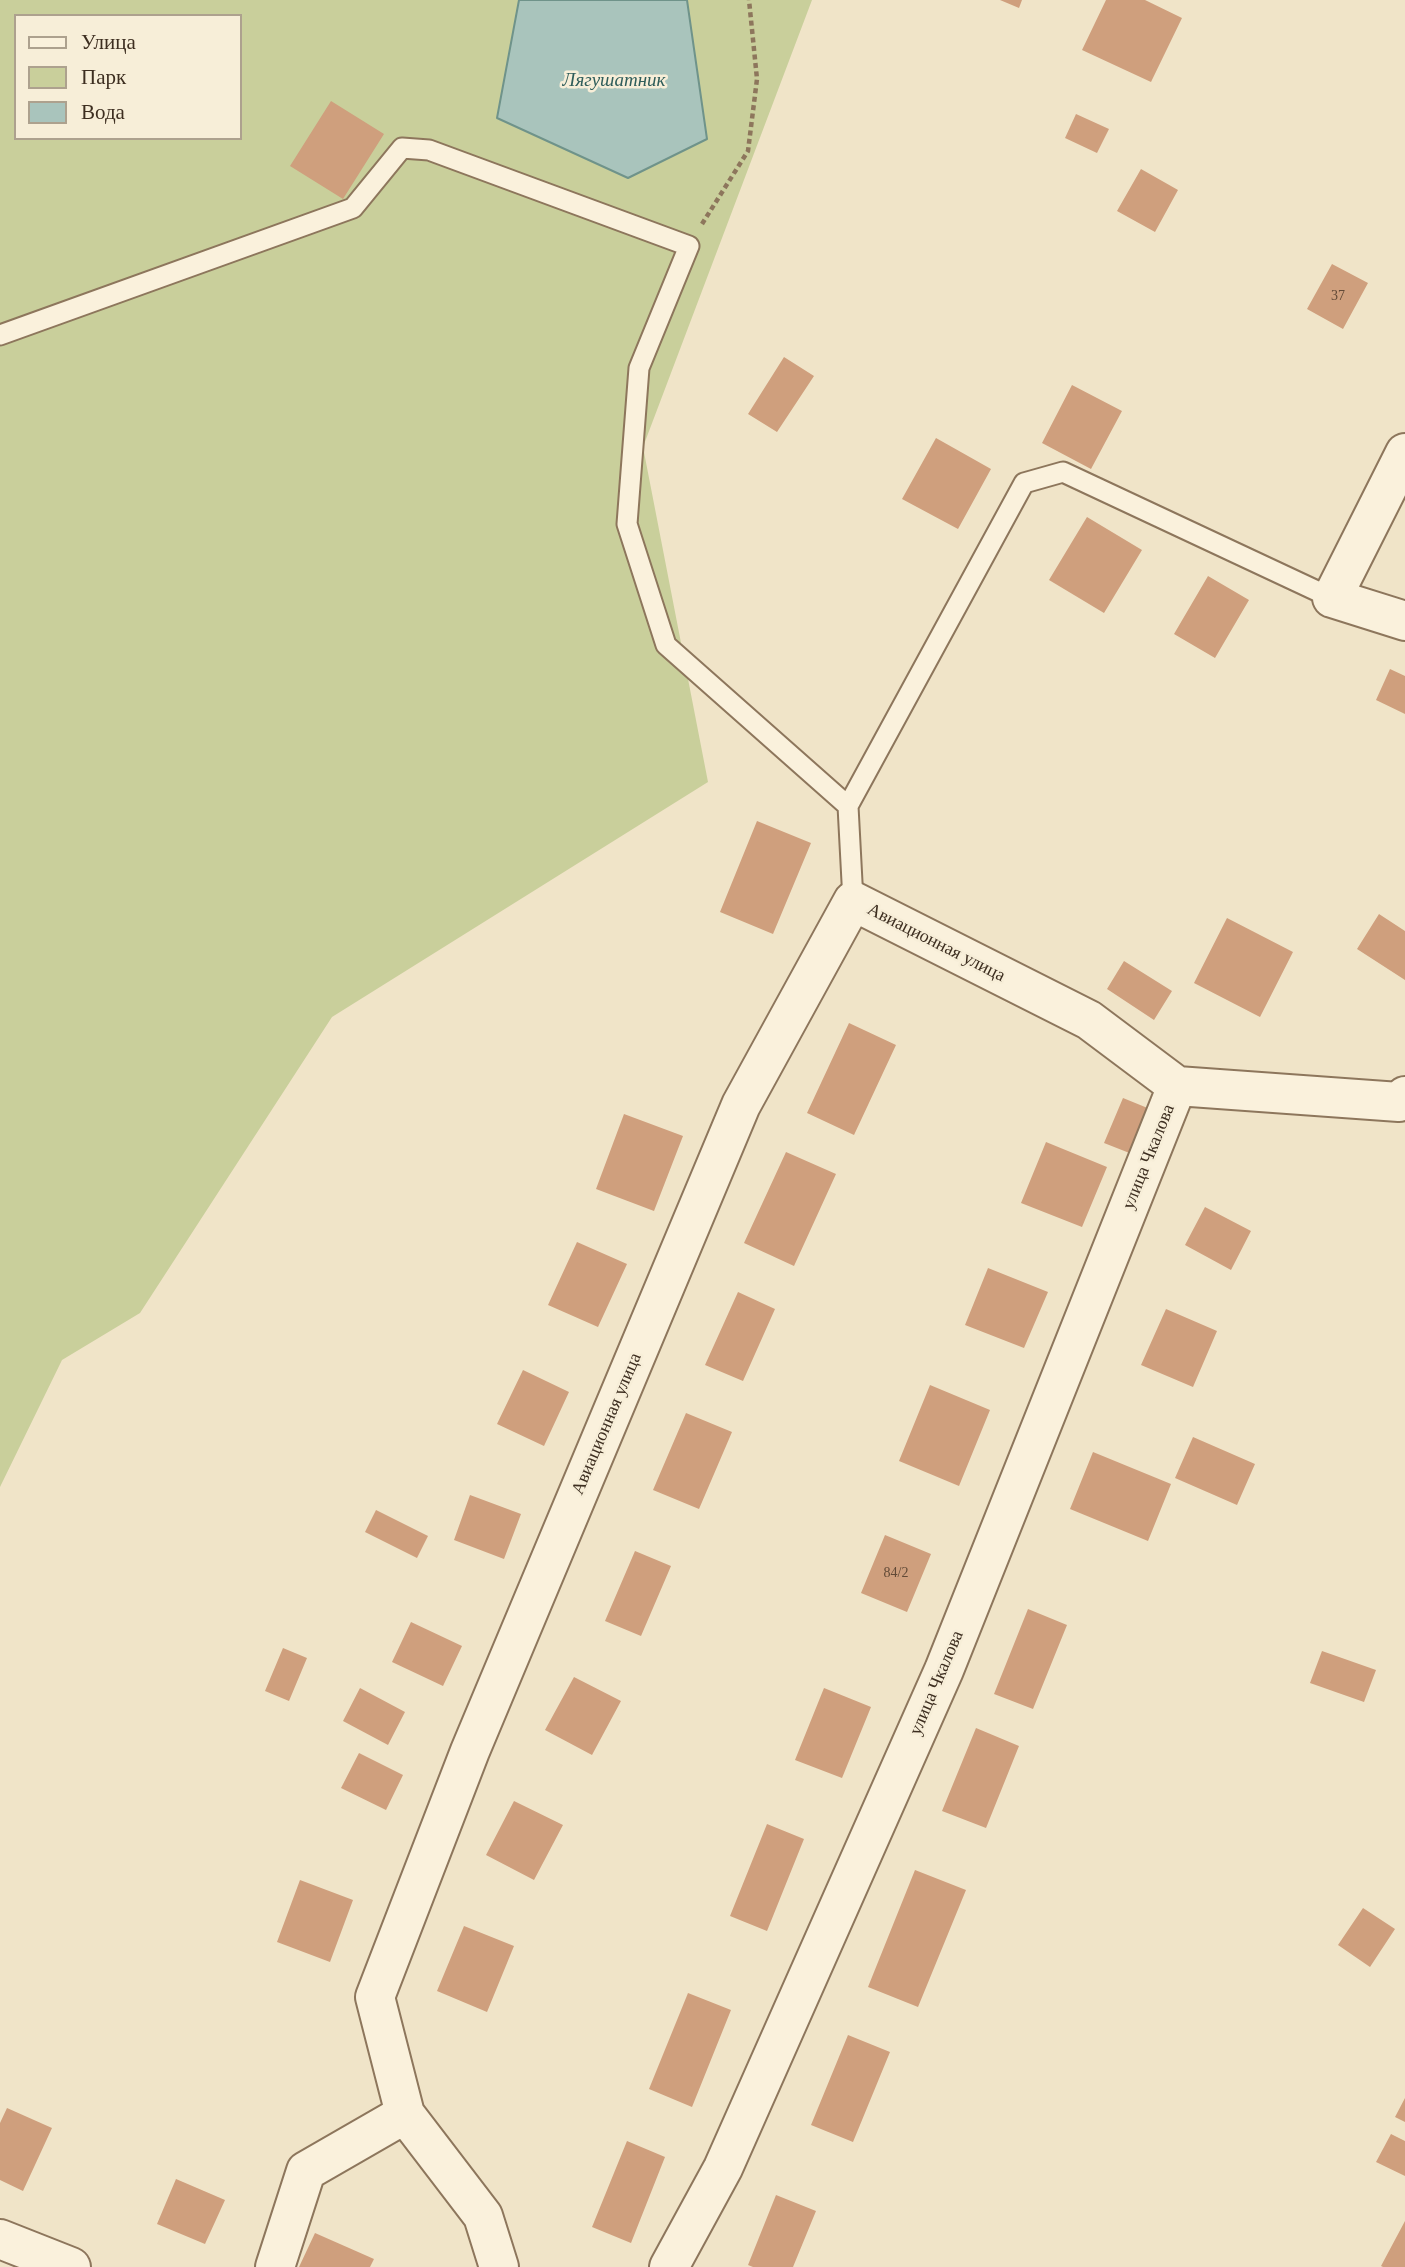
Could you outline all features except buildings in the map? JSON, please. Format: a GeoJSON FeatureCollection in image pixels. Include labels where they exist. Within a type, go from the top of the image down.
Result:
{"type":"FeatureCollection","features":[{"type":"Feature","properties":{"kind":"street"},"geometry":{"type":"LineString","coordinates":[[1405,453],[1332,598],[1405,621]]}},
{"type":"Feature","properties":{"kind":"street","name":"Авиационная улица"},"geometry":{"type":"LineString","coordinates":[[405,2114],[374,1997],[470,1751],[741,1105],[853,901],[1089,1020],[1177,1087]]}},
{"type":"Feature","properties":{"kind":"street"},"geometry":{"type":"LineString","coordinates":[[1177,1087],[1403,1102]]}},
{"type":"Feature","properties":{"kind":"street","name":"улица Чкалова"},"geometry":{"type":"LineString","coordinates":[[669,2267],[723,2168],[944,1670],[1177,1087]]}},
{"type":"Feature","properties":{"kind":"street"},"geometry":{"type":"LineString","coordinates":[[275,2267],[306,2171],[405,2114],[483,2216],[499,2267]]}},
{"type":"Feature","properties":{"kind":"street"},"geometry":{"type":"LineString","coordinates":[[0,2239],[71,2267]]}},
{"type":"Feature","properties":{"kind":"lane"},"geometry":{"type":"LineString","coordinates":[[0,335],[353,208],[402,148],[429,150],[689,246],[639,368],[627,524],[666,645],[848,806]]}},
{"type":"Feature","properties":{"kind":"lane"},"geometry":{"type":"LineString","coordinates":[[853,901],[848,806],[1024,482],[1063,472],[1332,598]]}},
{"type":"Feature","properties":{"kind":"path"},"geometry":{"type":"LineString","coordinates":[[689,246],[748,151],[757,79],[748,0]]}},
{"type":"Feature","properties":{"kind":"green space"},"geometry":{"type":"Polygon","coordinates":[[[0,0],[812,0],[643,447],[708,782],[332,1017],[140,1313],[62,1360],[0,1487],[0,0]]]}},
{"type":"Feature","properties":{"kind":"water","name":"Лягушатник"},"geometry":{"type":"Polygon","coordinates":[[[519,0],[687,0],[707,139],[628,178],[497,118],[519,0]]]}}]}
